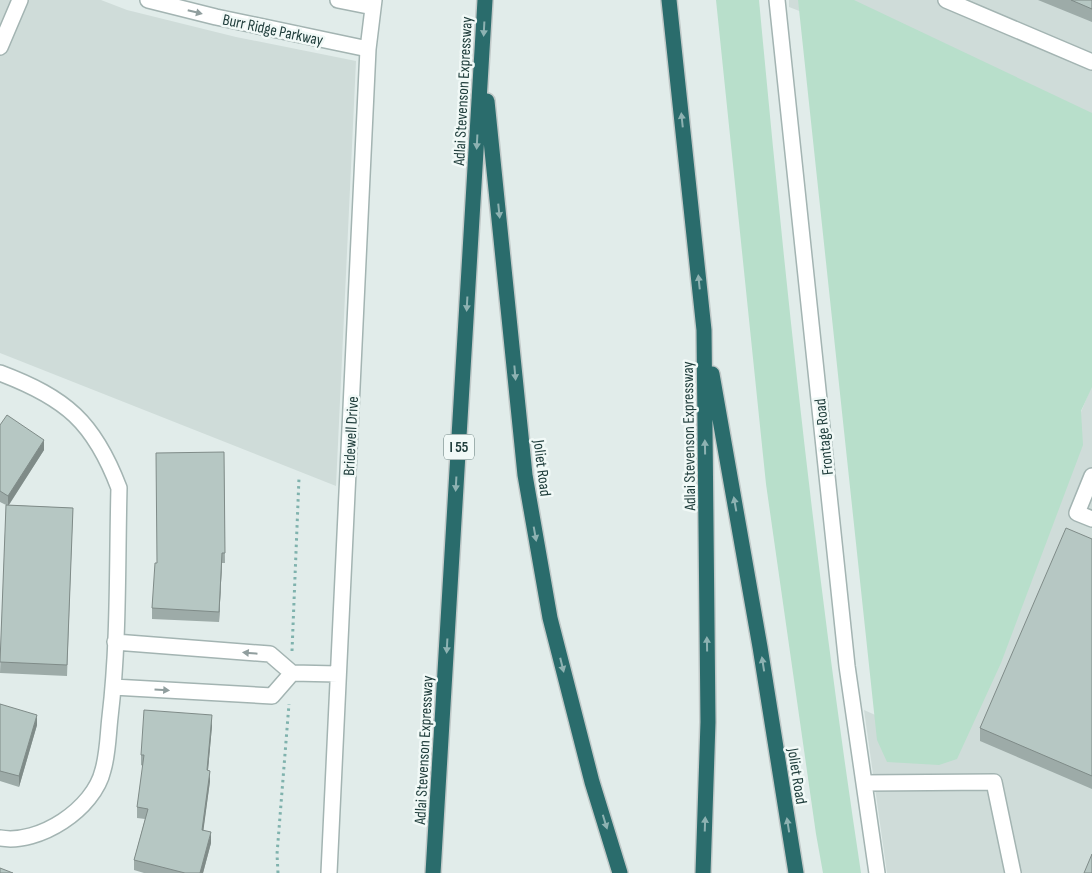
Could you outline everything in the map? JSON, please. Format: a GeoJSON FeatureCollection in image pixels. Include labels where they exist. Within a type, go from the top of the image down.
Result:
{"type":"FeatureCollection","features":[{"type":"Feature","properties":{"kind":"highway","name":"Adlai Stevenson Expressway"},"geometry":{"type":"LineString","coordinates":[[433,873],[485,0]]}},
{"type":"Feature","properties":{"kind":"highway","name":"Adlai Stevenson Expressway"},"geometry":{"type":"LineString","coordinates":[[669,0],[704,330],[708,722],[703,873]]}},
{"type":"Feature","properties":{"kind":"highway","name":"Joliet Road"},"geometry":{"type":"LineString","coordinates":[[482,58],[525,475],[550,618],[592,782],[620,873]]}},
{"type":"Feature","properties":{"kind":"highway","name":"Joliet Road"},"geometry":{"type":"LineString","coordinates":[[704,330],[760,647],[796,873]]}},
{"type":"Feature","properties":{"kind":"highway"},"geometry":{"type":"LineString","coordinates":[[427,873],[435,836]]}},
{"type":"Feature","properties":{"kind":"street"},"geometry":{"type":"LineString","coordinates":[[0,47],[20,0]]}},
{"type":"Feature","properties":{"kind":"street","name":"Burr Ridge Parkway"},"geometry":{"type":"LineString","coordinates":[[148,0],[216,17],[368,49]]}},
{"type":"Feature","properties":{"kind":"street"},"geometry":{"type":"LineString","coordinates":[[338,0],[374,3]]}},
{"type":"Feature","properties":{"kind":"street","name":"Frontage Road"},"geometry":{"type":"LineString","coordinates":[[777,0],[847,666],[877,873]]}},
{"type":"Feature","properties":{"kind":"street"},"geometry":{"type":"LineString","coordinates":[[946,0],[1092,62]]}},
{"type":"Feature","properties":{"kind":"street","name":"Bridewell Drive"},"geometry":{"type":"LineString","coordinates":[[329,873],[368,49],[374,3]]}},
{"type":"Feature","properties":{"kind":"street"},"geometry":{"type":"LineString","coordinates":[[0,373],[33,386],[59,401],[80,419],[96,438],[109,462],[119,488],[113,687],[103,771],[92,793],[77,810],[52,829],[31,837],[8,840],[0,838]]}},
{"type":"Feature","properties":{"kind":"street"},"geometry":{"type":"LineString","coordinates":[[1092,476],[1077,513],[1092,519]]}},
{"type":"Feature","properties":{"kind":"street"},"geometry":{"type":"LineString","coordinates":[[115,642],[270,654],[292,673],[338,674]]}},
{"type":"Feature","properties":{"kind":"street"},"geometry":{"type":"LineString","coordinates":[[113,687],[272,696],[292,673]]}},
{"type":"Feature","properties":{"kind":"street"},"geometry":{"type":"LineString","coordinates":[[864,783],[994,782],[1013,873]]}},
{"type":"Feature","properties":{"kind":"path"},"geometry":{"type":"LineString","coordinates":[[278,873],[277,854],[292,673],[299,478]]}},
{"type":"Feature","properties":{"kind":"shaded area"},"geometry":{"type":"Polygon","coordinates":[[[0,0],[101,0],[127,10],[236,37],[356,61],[336,486],[0,353],[0,0]]]}},
{"type":"Feature","properties":{"kind":"shaded area"},"geometry":{"type":"Polygon","coordinates":[[[789,0],[1092,0],[1092,123],[789,7],[789,0]]]}},
{"type":"Feature","properties":{"kind":"shaded area"},"geometry":{"type":"Polygon","coordinates":[[[1092,385],[1092,873],[887,873],[864,710],[945,746],[1092,385]]]}},
{"type":"Feature","properties":{"kind":"green space"},"geometry":{"type":"Polygon","coordinates":[[[716,0],[759,0],[780,219],[804,437],[830,655],[861,873],[823,873],[816,834],[766,484],[716,0]]]}},
{"type":"Feature","properties":{"kind":"green space"},"geometry":{"type":"Polygon","coordinates":[[[798,0],[854,0],[1092,113],[1092,387],[1081,411],[1083,445],[1001,663],[957,759],[939,765],[887,762],[877,740],[798,0]]]}},
{"type":"Feature","properties":{"kind":"building"},"geometry":{"type":"Polygon","coordinates":[[[1071,0],[1092,0],[1092,9],[1071,0]]]}},
{"type":"Feature","properties":{"kind":"building"},"geometry":{"type":"Polygon","coordinates":[[[7,415],[44,440],[8,496],[0,491],[0,425],[7,415]]]}},
{"type":"Feature","properties":{"kind":"building"},"geometry":{"type":"Polygon","coordinates":[[[224,452],[225,553],[222,553],[219,612],[152,608],[155,563],[157,563],[156,453],[224,452]]]}},
{"type":"Feature","properties":{"kind":"building"},"geometry":{"type":"Polygon","coordinates":[[[6,505],[73,508],[67,665],[0,662],[6,505]]]}},
{"type":"Feature","properties":{"kind":"building"},"geometry":{"type":"Polygon","coordinates":[[[1066,528],[1092,539],[1092,776],[980,728],[1066,528]]]}},
{"type":"Feature","properties":{"kind":"building"},"geometry":{"type":"Polygon","coordinates":[[[0,704],[37,715],[19,776],[0,771],[0,704]]]}},
{"type":"Feature","properties":{"kind":"building"},"geometry":{"type":"Polygon","coordinates":[[[144,710],[212,715],[207,770],[210,771],[202,830],[211,832],[200,873],[185,873],[134,860],[148,809],[137,807],[144,755],[141,755],[144,710]]]}},
{"type":"Feature","properties":{"kind":"building"},"geometry":{"type":"Polygon","coordinates":[[[1092,854],[1092,873],[1084,873],[1092,854]]]}},
{"type":"Feature","properties":{"kind":"building"},"geometry":{"type":"Polygon","coordinates":[[[0,868],[13,873],[0,873],[0,868]]]}}]}
